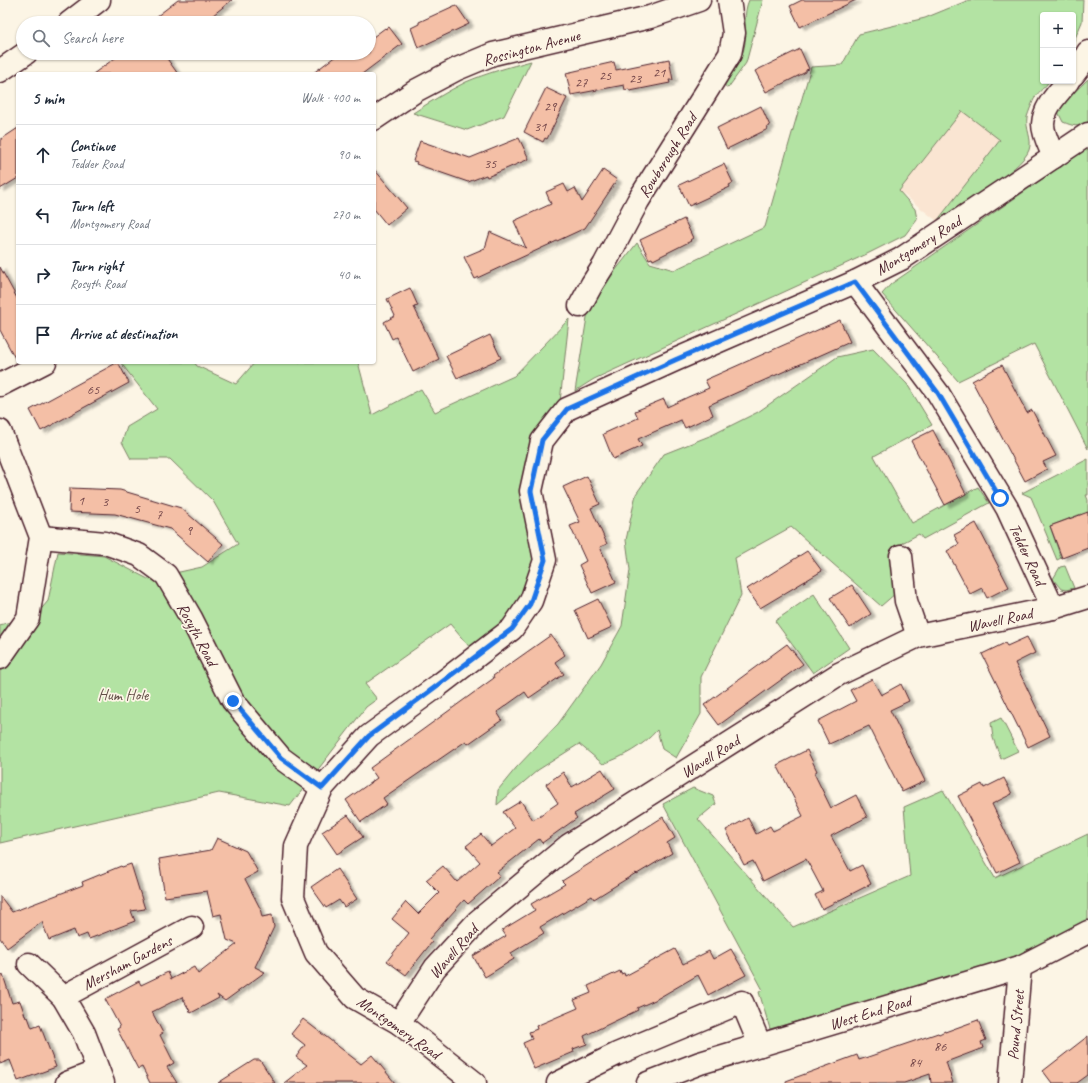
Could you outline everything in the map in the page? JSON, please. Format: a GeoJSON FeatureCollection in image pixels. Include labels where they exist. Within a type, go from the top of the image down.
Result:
{"type":"FeatureCollection","features":[{"type":"Feature","properties":{"kind":"street"},"geometry":{"type":"LineString","coordinates":[[78,16],[99,0]]}},
{"type":"Feature","properties":{"kind":"street","name":"Rossington Avenue"},"geometry":{"type":"LineString","coordinates":[[376,118],[417,90],[457,69],[493,54],[650,17],[699,0]]}},
{"type":"Feature","properties":{"kind":"street","name":"Rowborough Road"},"geometry":{"type":"LineString","coordinates":[[580,306],[638,201],[730,54],[734,33],[729,0]]}},
{"type":"Feature","properties":{"kind":"street"},"geometry":{"type":"LineString","coordinates":[[1076,71],[1088,52]]}},
{"type":"Feature","properties":{"kind":"street"},"geometry":{"type":"LineString","coordinates":[[0,71],[16,60]]}},
{"type":"Feature","properties":{"kind":"street"},"geometry":{"type":"LineString","coordinates":[[1054,157],[1046,137],[1043,124],[1049,104],[1066,84]]}},
{"type":"Feature","properties":{"kind":"street","name":"Montgomery Road"},"geometry":{"type":"LineString","coordinates":[[475,1083],[399,1023],[355,998],[316,953],[293,898],[296,846],[322,788],[369,736],[512,629],[530,604],[545,560],[531,491],[542,440],[567,409],[675,360],[855,282],[901,259],[1088,134]]}},
{"type":"Feature","properties":{"kind":"street","name":"Tedder Road"},"geometry":{"type":"LineString","coordinates":[[855,282],[942,399],[1007,508],[1052,608]]}},
{"type":"Feature","properties":{"kind":"street"},"geometry":{"type":"LineString","coordinates":[[0,385],[41,364]]}},
{"type":"Feature","properties":{"kind":"street"},"geometry":{"type":"LineString","coordinates":[[0,431],[41,537],[28,618],[0,658]]}},
{"type":"Feature","properties":{"kind":"street","name":"Rosyth Road"},"geometry":{"type":"LineString","coordinates":[[41,537],[105,543],[139,555],[166,575],[191,618],[233,701],[281,758],[322,788]]}},
{"type":"Feature","properties":{"kind":"street"},"geometry":{"type":"LineString","coordinates":[[901,556],[906,601],[918,636]]}},
{"type":"Feature","properties":{"kind":"street","name":"Wavell Road"},"geometry":{"type":"LineString","coordinates":[[399,1023],[435,968],[478,921],[569,845],[839,674],[918,636],[1052,608],[1088,597]]}},
{"type":"Feature","properties":{"kind":"street","name":"Mersham Gardens"},"geometry":{"type":"LineString","coordinates":[[63,997],[192,927]]}},
{"type":"Feature","properties":{"kind":"street","name":"West End Road"},"geometry":{"type":"LineString","coordinates":[[648,1083],[700,1063],[1020,967],[1088,932]]}},
{"type":"Feature","properties":{"kind":"street","name":"Mersham Gardens"},"geometry":{"type":"LineString","coordinates":[[29,964],[63,997],[84,1034],[101,1077],[67,1083]]}},
{"type":"Feature","properties":{"kind":"street","name":"Pound Street"},"geometry":{"type":"LineString","coordinates":[[1010,1083],[1020,967]]}},
{"type":"Feature","properties":{"kind":"street"},"geometry":{"type":"LineString","coordinates":[[558,1083],[617,1054],[742,1002],[760,1045]]}},
{"type":"Feature","properties":{"kind":"shaded area"},"geometry":{"type":"Polygon","coordinates":[[[962,110],[1000,140],[937,221],[899,191],[962,110]]]}},
{"type":"Feature","properties":{"kind":"green space"},"geometry":{"type":"Polygon","coordinates":[[[749,0],[763,0],[746,63],[728,88],[724,85],[737,65],[744,49],[745,16],[749,0]]]}},
{"type":"Feature","properties":{"kind":"green space"},"geometry":{"type":"Polygon","coordinates":[[[969,0],[1083,0],[1082,22],[1076,36],[1076,12],[1040,12],[1040,84],[1047,84],[1035,97],[1027,117],[1030,146],[1024,158],[1002,178],[937,221],[1000,140],[962,111],[899,191],[915,209],[917,219],[905,235],[867,254],[594,379],[575,391],[588,311],[600,290],[637,243],[650,263],[674,270],[765,227],[811,67],[842,65],[859,34],[925,18],[969,0]]]}},
{"type":"Feature","properties":{"kind":"green space"},"geometry":{"type":"Polygon","coordinates":[[[531,61],[504,116],[467,130],[413,113],[466,82],[531,61]]]}},
{"type":"Feature","properties":{"kind":"green space"},"geometry":{"type":"Polygon","coordinates":[[[1088,79],[1088,122],[1076,126],[1063,122],[1058,112],[1067,98],[1088,79]]]}},
{"type":"Feature","properties":{"kind":"green space"},"geometry":{"type":"Polygon","coordinates":[[[1087,148],[1088,449],[1034,344],[958,381],[882,294],[891,284],[1087,148]]]}},
{"type":"Feature","properties":{"kind":"green space","name":"Hum Hole"},"geometry":{"type":"Polygon","coordinates":[[[569,319],[560,402],[538,432],[525,464],[522,496],[534,552],[532,576],[523,606],[472,650],[450,624],[365,684],[377,699],[366,707],[290,806],[219,793],[0,843],[0,625],[37,614],[48,601],[58,552],[104,556],[148,579],[202,567],[238,544],[213,501],[170,459],[131,459],[122,442],[127,427],[157,409],[122,364],[196,364],[236,384],[253,364],[359,364],[372,415],[421,389],[435,412],[514,376],[569,319]]]}},
{"type":"Feature","properties":{"kind":"green space"},"geometry":{"type":"Polygon","coordinates":[[[873,349],[907,384],[932,425],[874,456],[912,523],[978,487],[989,503],[923,539],[919,534],[902,543],[892,559],[896,593],[881,606],[791,527],[735,558],[741,595],[701,677],[701,714],[676,758],[662,749],[657,730],[632,750],[603,764],[579,744],[538,770],[497,805],[498,790],[516,768],[558,724],[601,664],[622,626],[630,570],[626,540],[636,494],[664,454],[712,435],[758,412],[837,357],[873,349]]]}},
{"type":"Feature","properties":{"kind":"green space"},"geometry":{"type":"Polygon","coordinates":[[[1088,459],[1088,495],[1086,495],[1088,500],[1088,523],[1081,514],[1050,526],[1061,558],[1057,560],[1031,497],[1022,493],[1088,459]]]}},
{"type":"Feature","properties":{"kind":"green space"},"geometry":{"type":"Polygon","coordinates":[[[1065,566],[1074,588],[1066,590],[1061,589],[1053,579],[1060,567],[1065,566]]]}},
{"type":"Feature","properties":{"kind":"green space"},"geometry":{"type":"Polygon","coordinates":[[[814,594],[849,648],[813,673],[775,621],[814,594]]]}},
{"type":"Feature","properties":{"kind":"green space"},"geometry":{"type":"Polygon","coordinates":[[[1001,718],[1018,751],[1001,759],[993,738],[991,723],[1001,718]]]}},
{"type":"Feature","properties":{"kind":"green space"},"geometry":{"type":"Polygon","coordinates":[[[693,788],[713,796],[716,804],[698,819],[793,927],[910,876],[904,807],[943,790],[995,878],[1088,834],[1088,921],[1022,956],[770,1029],[759,992],[763,990],[663,804],[693,788]]]}},
{"type":"Feature","properties":{"kind":"building"},"geometry":{"type":"Polygon","coordinates":[[[178,0],[232,0],[212,16],[157,16],[178,0]]]}},
{"type":"Feature","properties":{"kind":"building"},"geometry":{"type":"Polygon","coordinates":[[[802,0],[856,0],[800,27],[790,6],[802,0]]]}},
{"type":"Feature","properties":{"kind":"building"},"geometry":{"type":"Polygon","coordinates":[[[456,5],[469,24],[418,48],[411,28],[419,24],[419,22],[456,5]]]}},
{"type":"Feature","properties":{"kind":"building"},"geometry":{"type":"Polygon","coordinates":[[[389,27],[402,44],[365,72],[315,72],[330,60],[376,60],[376,35],[385,28],[386,29],[389,27]]]}},
{"type":"Feature","properties":{"kind":"building"},"geometry":{"type":"Polygon","coordinates":[[[800,49],[809,69],[806,70],[806,72],[766,92],[755,71],[800,49]]]}},
{"type":"Feature","properties":{"kind":"building"},"geometry":{"type":"Polygon","coordinates":[[[669,59],[673,80],[669,80],[670,83],[630,91],[629,89],[625,90],[624,85],[571,95],[566,73],[614,62],[616,70],[669,59]]]}},
{"type":"Feature","properties":{"kind":"building"},"geometry":{"type":"Polygon","coordinates":[[[112,60],[168,60],[177,72],[96,72],[112,60]]]}},
{"type":"Feature","properties":{"kind":"building"},"geometry":{"type":"Polygon","coordinates":[[[546,88],[567,98],[547,139],[545,138],[543,142],[524,132],[546,88]]]}},
{"type":"Feature","properties":{"kind":"building"},"geometry":{"type":"Polygon","coordinates":[[[761,106],[770,126],[767,127],[768,129],[727,149],[717,128],[761,106]]]}},
{"type":"Feature","properties":{"kind":"building"},"geometry":{"type":"Polygon","coordinates":[[[16,129],[16,179],[0,189],[0,140],[16,129]]]}},
{"type":"Feature","properties":{"kind":"building"},"geometry":{"type":"Polygon","coordinates":[[[519,138],[529,159],[487,177],[486,175],[468,182],[416,164],[417,162],[413,161],[420,141],[470,158],[519,138]]]}},
{"type":"Feature","properties":{"kind":"building"},"geometry":{"type":"Polygon","coordinates":[[[724,164],[733,183],[729,185],[730,187],[689,206],[679,185],[724,164]]]}},
{"type":"Feature","properties":{"kind":"building"},"geometry":{"type":"Polygon","coordinates":[[[603,170],[617,180],[585,228],[475,279],[464,257],[485,248],[490,232],[526,248],[514,221],[551,204],[546,192],[564,184],[568,192],[575,188],[582,202],[603,170]]]}},
{"type":"Feature","properties":{"kind":"building"},"geometry":{"type":"Polygon","coordinates":[[[376,171],[407,208],[387,225],[376,211],[376,171]]]}},
{"type":"Feature","properties":{"kind":"building"},"geometry":{"type":"Polygon","coordinates":[[[684,219],[693,238],[690,240],[691,241],[653,260],[652,258],[649,259],[640,240],[684,219]]]}},
{"type":"Feature","properties":{"kind":"building"},"geometry":{"type":"Polygon","coordinates":[[[0,267],[16,296],[16,360],[0,330],[0,267]]]}},
{"type":"Feature","properties":{"kind":"building"},"geometry":{"type":"Polygon","coordinates":[[[410,288],[418,306],[414,307],[439,359],[413,372],[396,337],[392,339],[384,322],[395,316],[387,299],[410,288]]]}},
{"type":"Feature","properties":{"kind":"building"},"geometry":{"type":"Polygon","coordinates":[[[840,320],[850,342],[709,405],[713,415],[685,428],[681,420],[638,439],[642,446],[613,459],[603,434],[638,418],[635,411],[664,399],[667,407],[709,388],[705,380],[840,320]]]}},
{"type":"Feature","properties":{"kind":"building"},"geometry":{"type":"Polygon","coordinates":[[[490,335],[501,358],[457,378],[446,356],[490,335]]]}},
{"type":"Feature","properties":{"kind":"building"},"geometry":{"type":"Polygon","coordinates":[[[114,364],[119,364],[129,383],[41,431],[30,410],[114,364]]]}},
{"type":"Feature","properties":{"kind":"building"},"geometry":{"type":"Polygon","coordinates":[[[1002,365],[1027,413],[1032,410],[1056,456],[1043,462],[1047,469],[1025,481],[972,381],[1002,365]]]}},
{"type":"Feature","properties":{"kind":"building"},"geometry":{"type":"Polygon","coordinates":[[[933,430],[966,494],[945,505],[911,441],[933,430]]]}},
{"type":"Feature","properties":{"kind":"building"},"geometry":{"type":"Polygon","coordinates":[[[587,476],[600,504],[591,508],[607,544],[600,547],[616,582],[592,593],[579,565],[586,561],[570,526],[580,522],[563,487],[587,476]]]}},
{"type":"Feature","properties":{"kind":"building"},"geometry":{"type":"Polygon","coordinates":[[[70,488],[120,490],[181,508],[223,544],[208,562],[170,529],[115,514],[69,512],[70,488]]]}},
{"type":"Feature","properties":{"kind":"building"},"geometry":{"type":"Polygon","coordinates":[[[1088,512],[1088,548],[1062,558],[1050,526],[1088,512]]]}},
{"type":"Feature","properties":{"kind":"building"},"geometry":{"type":"Polygon","coordinates":[[[976,523],[1009,587],[987,598],[982,588],[970,594],[947,551],[959,544],[954,535],[976,523]]]}},
{"type":"Feature","properties":{"kind":"building"},"geometry":{"type":"Polygon","coordinates":[[[807,551],[822,571],[760,608],[747,589],[807,551]]]}},
{"type":"Feature","properties":{"kind":"building"},"geometry":{"type":"Polygon","coordinates":[[[852,585],[871,614],[850,628],[830,598],[852,585]]]}},
{"type":"Feature","properties":{"kind":"building"},"geometry":{"type":"Polygon","coordinates":[[[598,599],[612,627],[588,638],[575,610],[598,599]]]}},
{"type":"Feature","properties":{"kind":"building"},"geometry":{"type":"Polygon","coordinates":[[[551,635],[565,655],[555,662],[564,674],[529,698],[525,692],[497,712],[502,720],[468,744],[466,741],[383,798],[387,804],[361,822],[346,800],[377,778],[370,768],[494,678],[493,676],[551,635]]]}},
{"type":"Feature","properties":{"kind":"building"},"geometry":{"type":"Polygon","coordinates":[[[1027,637],[1035,653],[1015,663],[1050,736],[1028,747],[982,654],[1005,643],[1007,646],[1027,637]]]}},
{"type":"Feature","properties":{"kind":"building"},"geometry":{"type":"Polygon","coordinates":[[[787,644],[803,664],[719,725],[704,705],[787,644]]]}},
{"type":"Feature","properties":{"kind":"building"},"geometry":{"type":"Polygon","coordinates":[[[872,679],[881,695],[901,684],[909,701],[890,710],[925,781],[902,792],[869,726],[829,744],[818,721],[856,701],[850,690],[872,679]]]}},
{"type":"Feature","properties":{"kind":"building"},"geometry":{"type":"Polygon","coordinates":[[[807,750],[817,771],[814,773],[831,808],[856,795],[867,817],[831,836],[850,871],[862,865],[871,884],[822,909],[815,895],[823,891],[806,859],[763,881],[753,861],[744,865],[726,830],[748,818],[756,834],[770,826],[773,831],[803,816],[777,765],[807,750]]]}},
{"type":"Feature","properties":{"kind":"building"},"geometry":{"type":"Polygon","coordinates":[[[602,769],[615,789],[574,814],[577,818],[542,843],[539,839],[497,872],[500,876],[468,904],[464,900],[429,939],[432,942],[406,975],[387,961],[409,933],[392,919],[406,902],[418,914],[439,893],[426,880],[443,866],[457,882],[480,862],[466,846],[481,834],[491,846],[515,828],[503,812],[521,801],[533,820],[558,803],[546,784],[563,772],[572,787],[602,769]]]}},
{"type":"Feature","properties":{"kind":"building"},"geometry":{"type":"Polygon","coordinates":[[[1004,778],[1012,794],[992,804],[1020,862],[997,873],[958,796],[982,784],[984,788],[1004,778]]]}},
{"type":"Feature","properties":{"kind":"building"},"geometry":{"type":"Polygon","coordinates":[[[348,815],[363,837],[337,854],[322,832],[348,815]]]}},
{"type":"Feature","properties":{"kind":"building"},"geometry":{"type":"Polygon","coordinates":[[[663,817],[675,838],[667,843],[672,853],[594,899],[592,896],[540,927],[544,933],[511,953],[514,959],[485,977],[473,956],[506,936],[502,930],[535,910],[531,904],[565,884],[562,881],[663,817]]]}},
{"type":"Feature","properties":{"kind":"building"},"geometry":{"type":"Polygon","coordinates":[[[217,838],[246,851],[258,872],[245,879],[260,908],[262,917],[272,915],[274,927],[255,967],[265,972],[225,1001],[217,995],[219,998],[191,1013],[182,997],[152,1012],[163,1033],[160,1035],[174,1063],[167,1067],[177,1083],[150,1083],[142,1067],[138,1069],[117,1029],[120,1027],[105,999],[139,981],[141,985],[168,972],[171,979],[194,967],[198,974],[237,944],[227,940],[221,914],[213,916],[207,891],[165,897],[159,859],[211,850],[217,838]]]}},
{"type":"Feature","properties":{"kind":"building"},"geometry":{"type":"Polygon","coordinates":[[[131,864],[145,909],[131,911],[135,921],[89,939],[87,934],[77,938],[74,930],[49,940],[42,922],[7,948],[0,938],[0,896],[12,912],[83,885],[82,882],[121,866],[131,864]]]}},
{"type":"Feature","properties":{"kind":"building"},"geometry":{"type":"Polygon","coordinates":[[[337,869],[357,899],[344,907],[339,900],[326,908],[311,887],[337,869]]]}},
{"type":"Feature","properties":{"kind":"building"},"geometry":{"type":"Polygon","coordinates":[[[675,949],[683,964],[709,951],[713,959],[731,949],[746,975],[708,995],[698,975],[655,1000],[637,1008],[638,1010],[584,1036],[587,1044],[573,1049],[574,1052],[534,1069],[523,1043],[532,1039],[529,1032],[537,1029],[536,1026],[578,1008],[574,1000],[591,993],[588,986],[620,971],[621,974],[624,973],[625,976],[675,949]]]}},
{"type":"Feature","properties":{"kind":"building"},"geometry":{"type":"Polygon","coordinates":[[[3,975],[12,1003],[20,1001],[26,1018],[28,1017],[32,1028],[40,1025],[56,1067],[18,1081],[10,1060],[0,1064],[0,976],[3,975]]]}},
{"type":"Feature","properties":{"kind":"building"},"geometry":{"type":"Polygon","coordinates":[[[303,1019],[361,1064],[372,1055],[395,1083],[284,1083],[307,1065],[296,1057],[305,1045],[291,1034],[303,1019]]]}},
{"type":"Feature","properties":{"kind":"building"},"geometry":{"type":"Polygon","coordinates":[[[978,1020],[986,1040],[981,1042],[983,1048],[946,1062],[953,1083],[931,1083],[930,1074],[904,1083],[786,1083],[786,1081],[857,1055],[859,1060],[978,1020]]]}},
{"type":"Feature","properties":{"kind":"building"},"geometry":{"type":"Polygon","coordinates":[[[1088,1036],[1088,1075],[1077,1083],[1052,1083],[1043,1071],[1088,1036]]]}},
{"type":"Feature","properties":{"kind":"building"},"geometry":{"type":"Polygon","coordinates":[[[254,1060],[260,1060],[275,1083],[218,1083],[254,1060]]]}},
{"type":"Feature","properties":{"kind":"route"},"geometry":{"type":"LineString","coordinates":[[233,701],[281,758],[322,788],[369,736],[512,629],[530,604],[545,560],[531,491],[542,440],[567,409],[675,360],[855,282],[938,393],[1000,498]]}}]}
